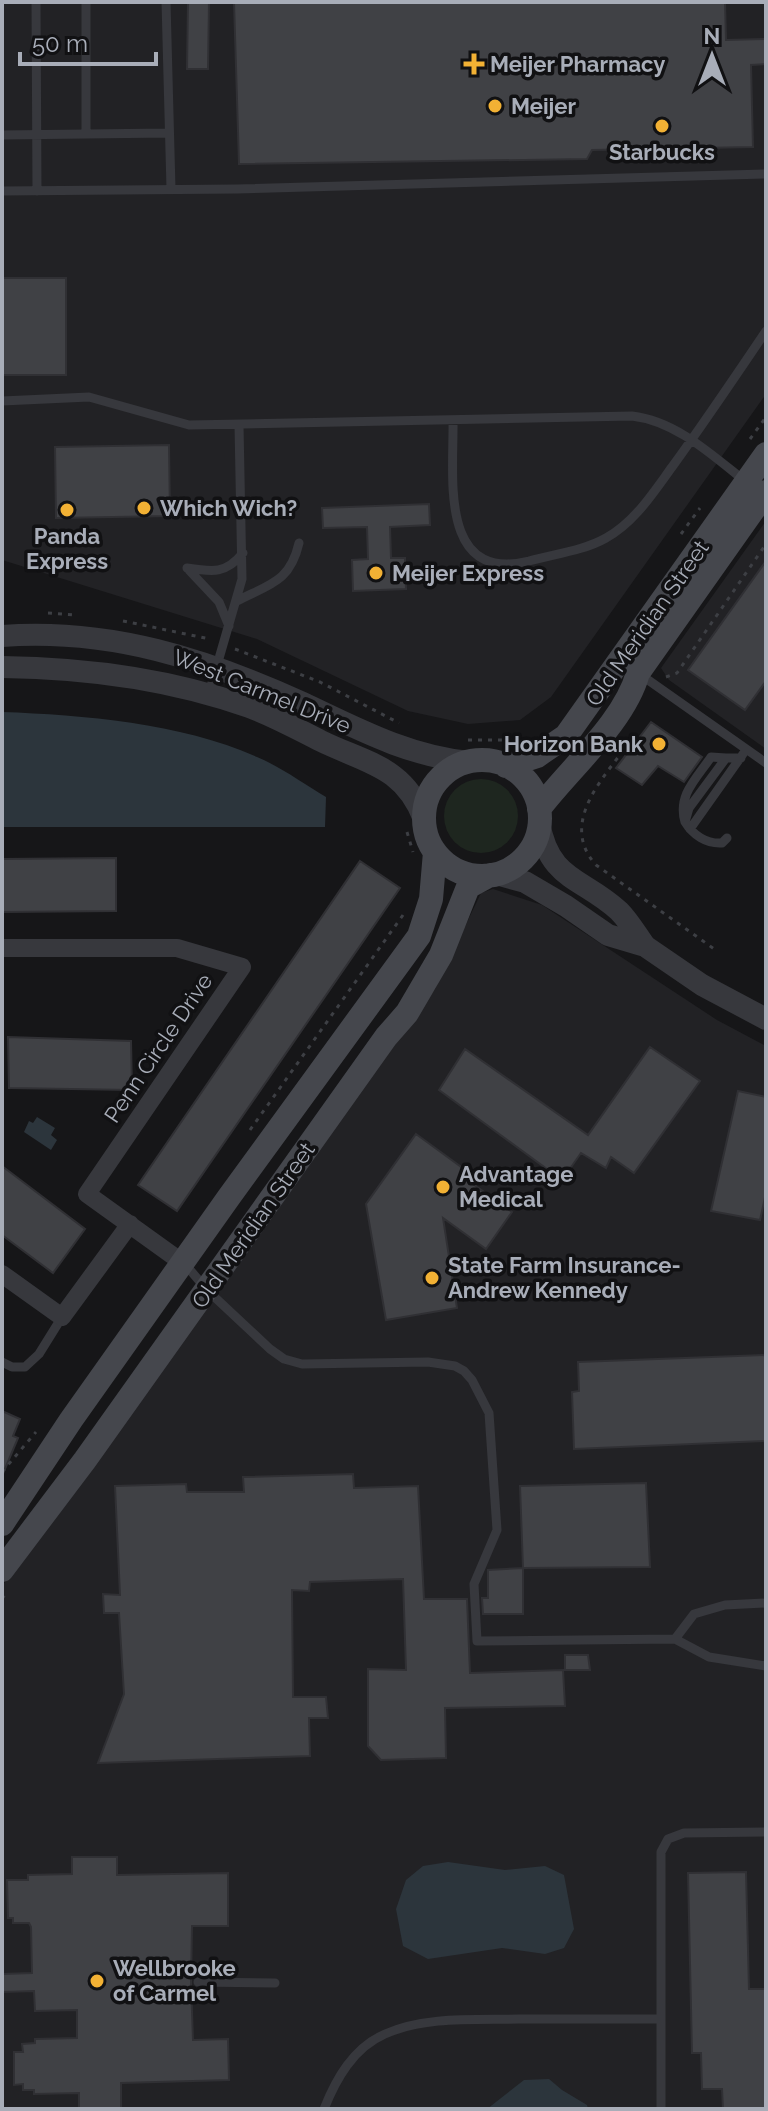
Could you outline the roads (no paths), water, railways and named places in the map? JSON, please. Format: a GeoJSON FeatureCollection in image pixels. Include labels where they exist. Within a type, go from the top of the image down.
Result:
{"type":"FeatureCollection","features":[{"type":"Feature","properties":{"kind":"main road","name":"Old Meridian Street"},"geometry":{"type":"LineString","coordinates":[[539,815],[608,726],[634,688],[638,673],[761,491],[757,448]]}},
{"type":"Feature","properties":{"kind":"main road","name":"Old Meridian Street"},"geometry":{"type":"LineString","coordinates":[[506,766],[537,756],[566,736],[761,491]]}},
{"type":"Feature","properties":{"kind":"main road"},"geometry":{"type":"LineString","coordinates":[[466,751],[506,766],[528,783],[539,815],[533,845],[526,855],[508,870],[477,875],[424,855],[429,842],[415,825],[440,778],[458,765],[466,751]]}},
{"type":"Feature","properties":{"kind":"main road","name":"Old Meridian Street"},"geometry":{"type":"LineString","coordinates":[[2,1524],[183,1263],[419,936],[431,899],[424,855]]}},
{"type":"Feature","properties":{"kind":"main road","name":"Old Meridian Street"},"geometry":{"type":"LineString","coordinates":[[2,1570],[85,1460],[414,1002],[441,955],[468,887],[493,874]]}},
{"type":"Feature","properties":{"kind":"main road"},"geometry":{"type":"LineString","coordinates":[[2,1496],[29,1483]]}},
{"type":"Feature","properties":{"kind":"street","name":"West Carmel Drive"},"geometry":{"type":"LineString","coordinates":[[2,636],[53,635],[118,641],[174,653],[216,667],[410,751],[441,759],[466,751]]}},
{"type":"Feature","properties":{"kind":"street","name":"West Carmel Drive"},"geometry":{"type":"LineString","coordinates":[[2,667],[92,671],[159,683],[252,708],[389,771],[411,794],[415,825]]}},
{"type":"Feature","properties":{"kind":"street"},"geometry":{"type":"LineString","coordinates":[[539,815],[542,837],[560,870],[621,913],[645,946]]}},
{"type":"Feature","properties":{"kind":"street"},"geometry":{"type":"LineString","coordinates":[[493,874],[525,882],[608,935],[645,946],[702,985],[766,1019]]}},
{"type":"Feature","properties":{"kind":"street","name":"Penn Circle Drive"},"geometry":{"type":"LineString","coordinates":[[2,948],[177,948],[242,967],[87,1194],[183,1263]]}},
{"type":"Feature","properties":{"kind":"street"},"geometry":{"type":"LineString","coordinates":[[2,1274],[62,1317],[130,1224]]}},
{"type":"Feature","properties":{"kind":"lane"},"geometry":{"type":"LineString","coordinates":[[36,2],[37,191]]}},
{"type":"Feature","properties":{"kind":"lane"},"geometry":{"type":"LineString","coordinates":[[86,2],[86,134]]}},
{"type":"Feature","properties":{"kind":"lane"},"geometry":{"type":"LineString","coordinates":[[166,2],[171,189]]}},
{"type":"Feature","properties":{"kind":"lane"},"geometry":{"type":"LineString","coordinates":[[2,135],[169,133]]}},
{"type":"Feature","properties":{"kind":"lane"},"geometry":{"type":"LineString","coordinates":[[2,191],[766,174]]}},
{"type":"Feature","properties":{"kind":"lane"},"geometry":{"type":"LineString","coordinates":[[453,420],[455,519],[469,547],[488,562],[500,564],[523,562],[592,545],[614,533],[647,500],[766,331]]}},
{"type":"Feature","properties":{"kind":"lane"},"geometry":{"type":"LineString","coordinates":[[2,401],[89,397],[189,425],[632,416],[660,422],[761,491]]}},
{"type":"Feature","properties":{"kind":"lane"},"geometry":{"type":"LineString","coordinates":[[208,696],[242,579],[239,425]]}},
{"type":"Feature","properties":{"kind":"lane"},"geometry":{"type":"LineString","coordinates":[[237,601],[285,575],[294,565],[299,543]]}},
{"type":"Feature","properties":{"kind":"lane"},"geometry":{"type":"LineString","coordinates":[[229,626],[219,602],[187,568],[210,572],[232,567],[243,553]]}},
{"type":"Feature","properties":{"kind":"lane"},"geometry":{"type":"LineString","coordinates":[[638,673],[744,753],[766,763]]}},
{"type":"Feature","properties":{"kind":"lane"},"geometry":{"type":"LineString","coordinates":[[688,826],[689,808],[726,758],[744,753]]}},
{"type":"Feature","properties":{"kind":"lane"},"geometry":{"type":"LineString","coordinates":[[688,826],[744,753]]}},
{"type":"Feature","properties":{"kind":"lane"},"geometry":{"type":"LineString","coordinates":[[688,826],[709,843],[722,843],[727,838]]}},
{"type":"Feature","properties":{"kind":"lane"},"geometry":{"type":"LineString","coordinates":[[183,1263],[207,1290],[284,1359],[302,1364],[428,1362],[455,1366],[472,1380],[489,1413],[497,1530],[474,1584],[477,1641],[675,1639],[709,1657],[766,1666]]}},
{"type":"Feature","properties":{"kind":"lane"},"geometry":{"type":"LineString","coordinates":[[2,1362],[12,1367],[25,1367],[39,1354],[62,1317]]}},
{"type":"Feature","properties":{"kind":"lane"},"geometry":{"type":"LineString","coordinates":[[675,1639],[694,1614],[725,1605],[766,1603]]}},
{"type":"Feature","properties":{"kind":"lane"},"geometry":{"type":"LineString","coordinates":[[661,2109],[661,1852],[668,1839],[684,1833],[766,1832]]}},
{"type":"Feature","properties":{"kind":"lane"},"geometry":{"type":"LineString","coordinates":[[198,1982],[275,1983]]}},
{"type":"Feature","properties":{"kind":"lane"},"geometry":{"type":"LineString","coordinates":[[324,2109],[346,2066],[358,2052],[386,2033],[463,2020],[661,2019]]}},
{"type":"Feature","properties":{"kind":"place","name":"Meijer Pharmacy"},"geometry":{"type":"Point","coordinates":[474,64]}},
{"type":"Feature","properties":{"kind":"place","name":"Meijer"},"geometry":{"type":"Point","coordinates":[495,106]}},
{"type":"Feature","properties":{"kind":"place","name":"Starbucks"},"geometry":{"type":"Point","coordinates":[662,126]}},
{"type":"Feature","properties":{"kind":"place","name":"Which Wich?"},"geometry":{"type":"Point","coordinates":[144,508]}},
{"type":"Feature","properties":{"kind":"place","name":"Panda Express"},"geometry":{"type":"Point","coordinates":[67,510]}},
{"type":"Feature","properties":{"kind":"place","name":"Meijer Express"},"geometry":{"type":"Point","coordinates":[376,573]}},
{"type":"Feature","properties":{"kind":"place","name":"Horizon Bank"},"geometry":{"type":"Point","coordinates":[659,744]}},
{"type":"Feature","properties":{"kind":"place","name":"Advantage Medical"},"geometry":{"type":"Point","coordinates":[443,1187]}},
{"type":"Feature","properties":{"kind":"place","name":"State Farm Insurance- Andrew Kennedy"},"geometry":{"type":"Point","coordinates":[432,1278]}},
{"type":"Feature","properties":{"kind":"place","name":"Wellbrooke of Carmel"},"geometry":{"type":"Point","coordinates":[97,1981]}}]}
